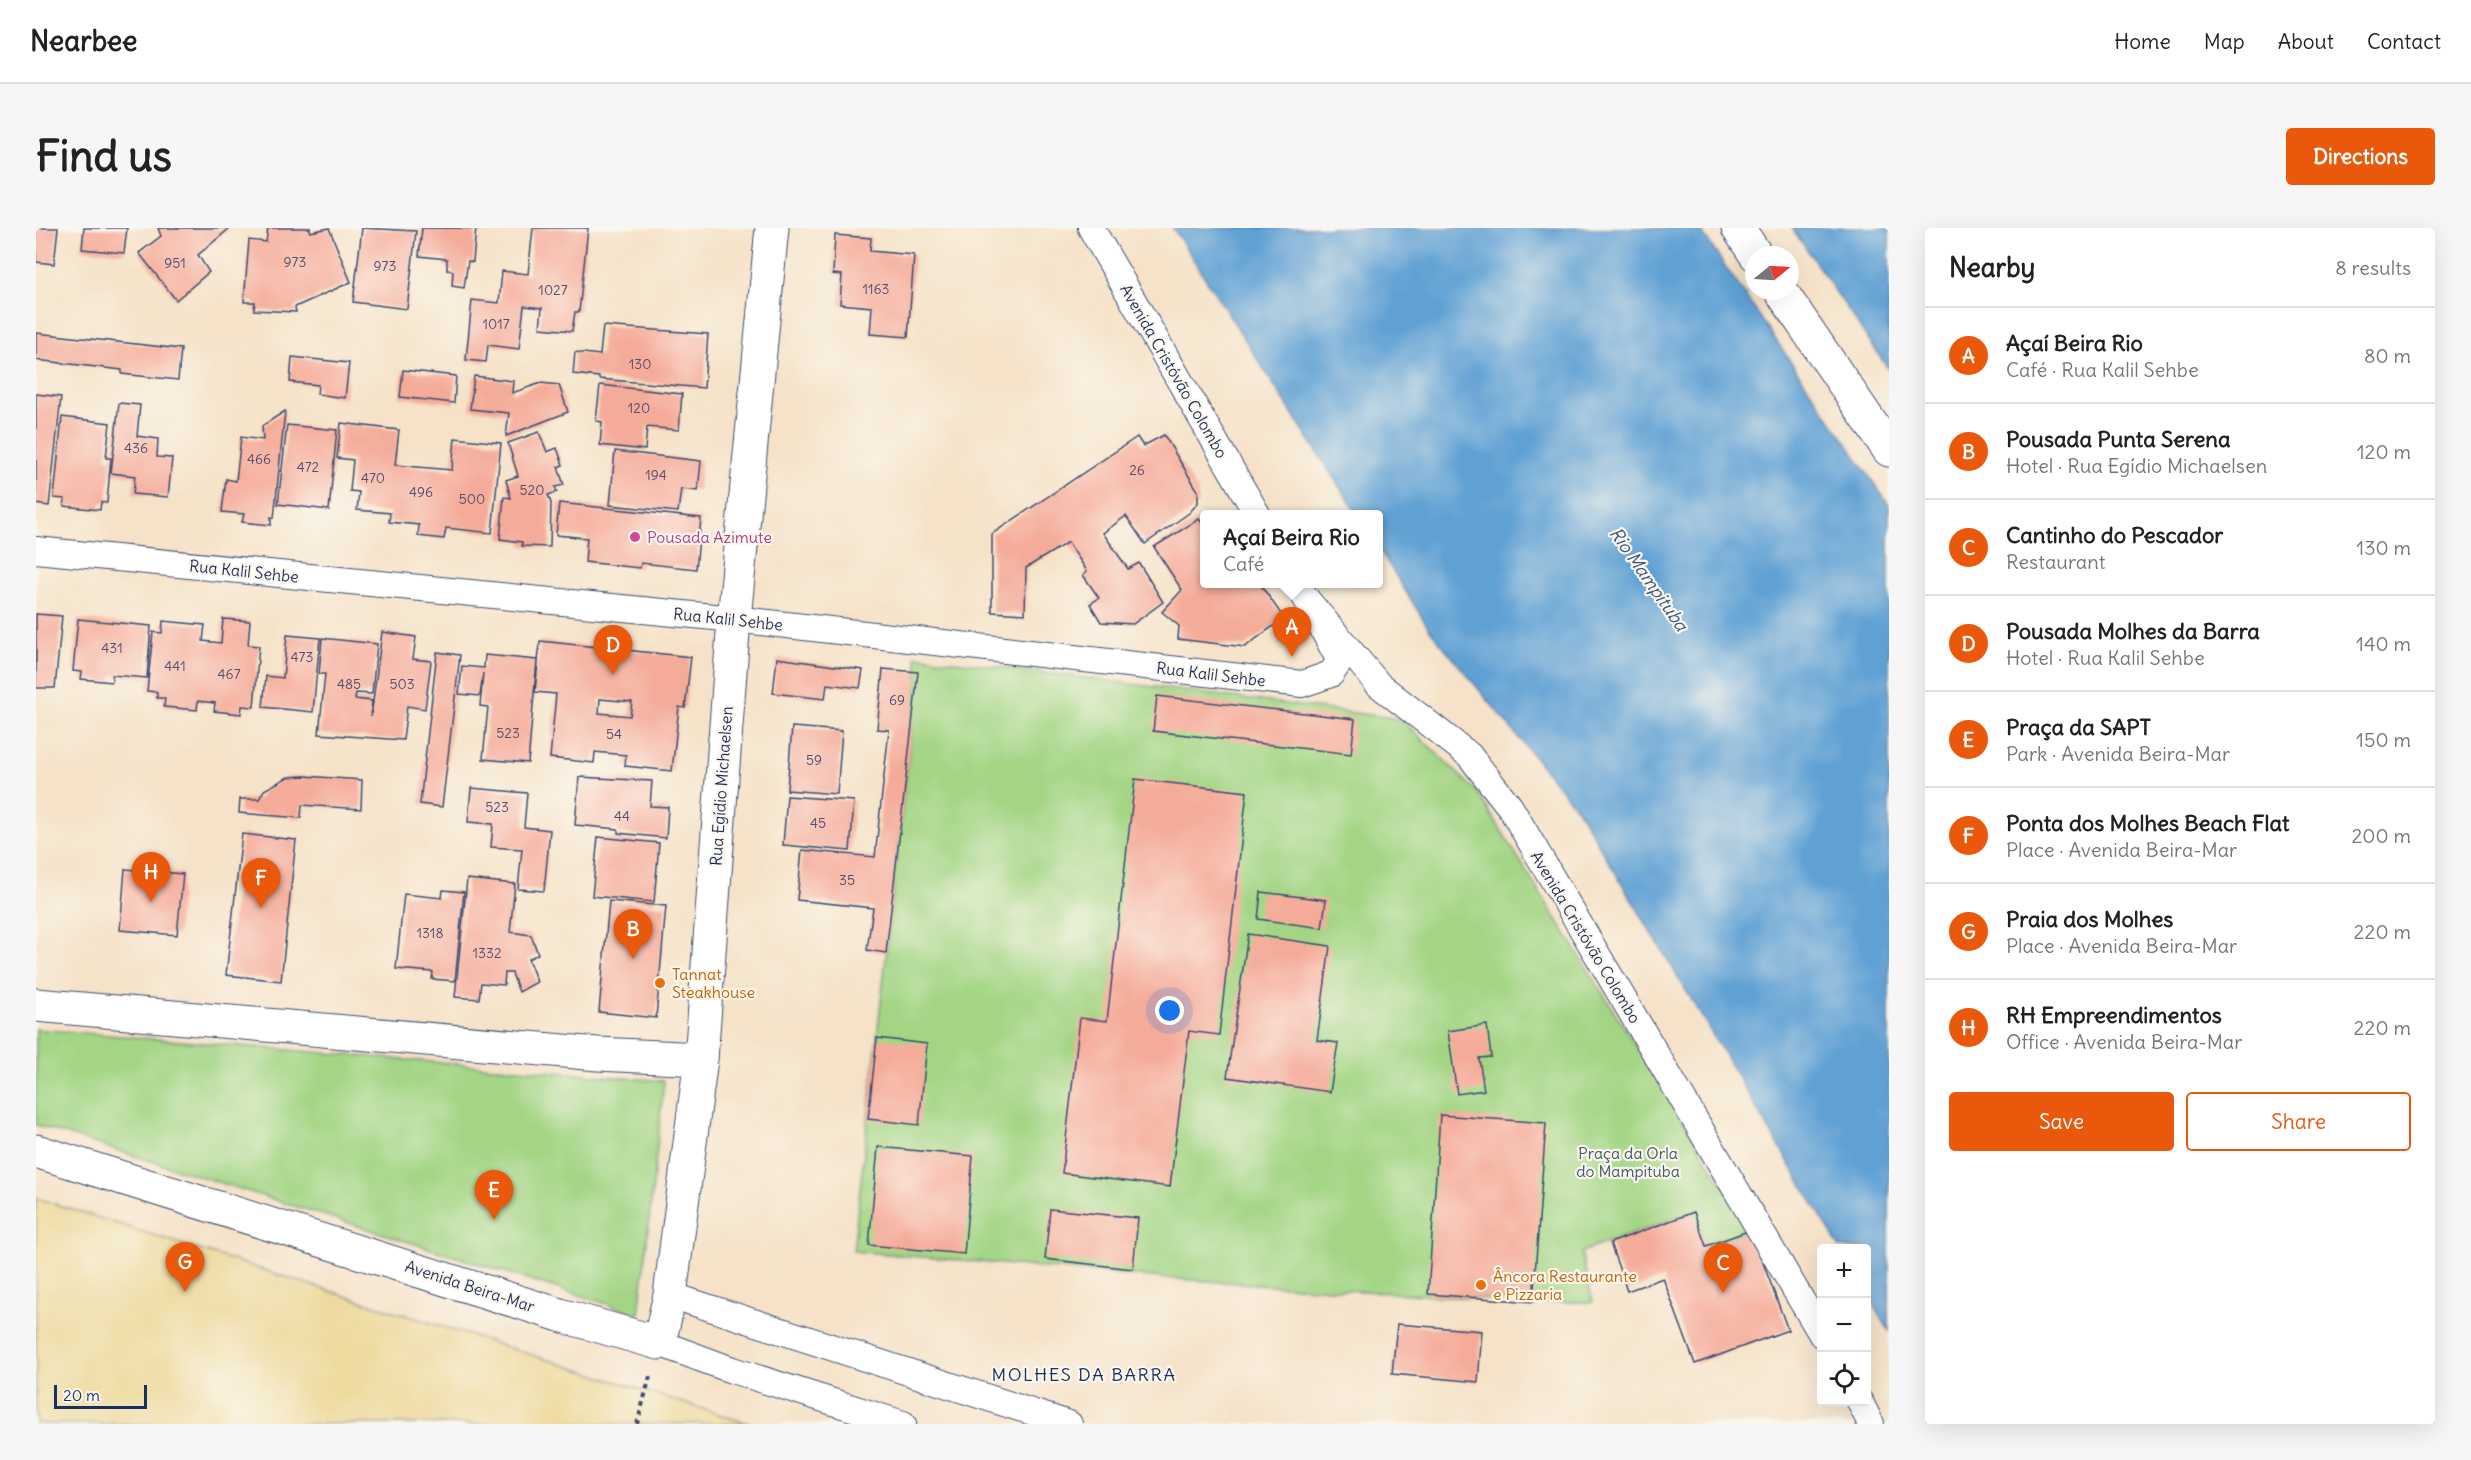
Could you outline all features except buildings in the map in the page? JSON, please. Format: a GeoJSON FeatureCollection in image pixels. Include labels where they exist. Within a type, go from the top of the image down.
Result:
{"type":"FeatureCollection","features":[{"type":"Feature","properties":{"kind":"street","name":"Rua Egídio Michaelsen"},"geometry":{"type":"LineString","coordinates":[[659,1343],[670,1295],[701,1059],[734,619],[772,228]]}},
{"type":"Feature","properties":{"kind":"street","name":"Avenida Cristóvão Colombo"},"geometry":{"type":"LineString","coordinates":[[1091,228],[1255,510]]}},
{"type":"Feature","properties":{"kind":"street"},"geometry":{"type":"LineString","coordinates":[[1738,228],[1750,246]]}},
{"type":"Feature","properties":{"kind":"street"},"geometry":{"type":"LineString","coordinates":[[1787,300],[1889,450]]}},
{"type":"Feature","properties":{"kind":"street","name":"Rua Kalil Sehbe"},"geometry":{"type":"LineString","coordinates":[[36,550],[734,619],[1302,684],[1331,674],[1340,661],[1302,592]]}},
{"type":"Feature","properties":{"kind":"street","name":"Avenida Cristóvão Colombo"},"geometry":{"type":"LineString","coordinates":[[1302,592],[1379,685],[1469,755],[1510,807],[1817,1328]]}},
{"type":"Feature","properties":{"kind":"street"},"geometry":{"type":"LineString","coordinates":[[36,1005],[575,1053],[701,1059]]}},
{"type":"Feature","properties":{"kind":"street","name":"Avenida Beira-Mar"},"geometry":{"type":"LineString","coordinates":[[36,1151],[560,1315],[659,1343],[732,1370],[903,1424]]}},
{"type":"Feature","properties":{"kind":"street"},"geometry":{"type":"LineString","coordinates":[[670,1295],[1069,1424]]}},
{"type":"Feature","properties":{"kind":"street"},"geometry":{"type":"LineString","coordinates":[[1862,1406],[1871,1424]]}},
{"type":"Feature","properties":{"kind":"path"},"geometry":{"type":"LineString","coordinates":[[637,1424],[659,1343]]}},
{"type":"Feature","properties":{"kind":"green space","name":"Praça da Orla do Mampituba"},"geometry":{"type":"Polygon","coordinates":[[[916,656],[1401,719],[1477,792],[1751,1230],[1706,1246],[1693,1212],[1581,1252],[1593,1302],[1533,1302],[1176,1279],[853,1251],[918,672],[916,656]]]}},
{"type":"Feature","properties":{"kind":"green space"},"geometry":{"type":"Polygon","coordinates":[[[36,1029],[664,1081],[639,1314],[36,1125],[36,1029]]]}},
{"type":"Feature","properties":{"kind":"sand"},"geometry":{"type":"Polygon","coordinates":[[[36,1198],[750,1424],[36,1424],[36,1198]]]}},
{"type":"Feature","properties":{"kind":"water","name":"Rio Mampituba"},"geometry":{"type":"Polygon","coordinates":[[[1173,228],[1699,228],[1745,295],[1745,300],[1748,300],[1889,505],[1889,1331],[1871,1300],[1871,1244],[1838,1244],[1578,810],[1430,630],[1383,555],[1383,510],[1354,510],[1173,228]]]}},
{"type":"Feature","properties":{"kind":"water"},"geometry":{"type":"Polygon","coordinates":[[[1792,228],[1889,228],[1889,370],[1792,228]]]}},
{"type":"Feature","properties":{"kind":"place","name":"Pousada Azimute"},"geometry":{"type":"Point","coordinates":[635,537]}},
{"type":"Feature","properties":{"kind":"place","name":"Açaí Beira Rio"},"geometry":{"type":"Point","coordinates":[1292,657]}},
{"type":"Feature","properties":{"kind":"place","name":"Pousada Molhes da Barra"},"geometry":{"type":"Point","coordinates":[613,675]}},
{"type":"Feature","properties":{"kind":"place","name":"RH Empreendimentos"},"geometry":{"type":"Point","coordinates":[151,902]}},
{"type":"Feature","properties":{"kind":"place","name":"Ponta dos Molhes Beach Flat"},"geometry":{"type":"Point","coordinates":[261,908]}},
{"type":"Feature","properties":{"kind":"place","name":"Pousada Punta Serena"},"geometry":{"type":"Point","coordinates":[633,959]}},
{"type":"Feature","properties":{"kind":"place","name":"Tannat Steakhouse"},"geometry":{"type":"Point","coordinates":[660,983]}},
{"type":"Feature","properties":{"kind":"place","name":"Praça da SAPT"},"geometry":{"type":"Point","coordinates":[494,1220]}},
{"type":"Feature","properties":{"kind":"place","name":"Âncora Restaurante e Pizzaria"},"geometry":{"type":"Point","coordinates":[1481,1285]}},
{"type":"Feature","properties":{"kind":"place","name":"Praia dos Molhes"},"geometry":{"type":"Point","coordinates":[185,1292]}},
{"type":"Feature","properties":{"kind":"place","name":"Cantinho do Pescador"},"geometry":{"type":"Point","coordinates":[1723,1293]}},
{"type":"Feature","properties":{"kind":"district","name":"MOLHES DA BARRA"},"geometry":{"type":"Point","coordinates":[1084,1374]}}]}
